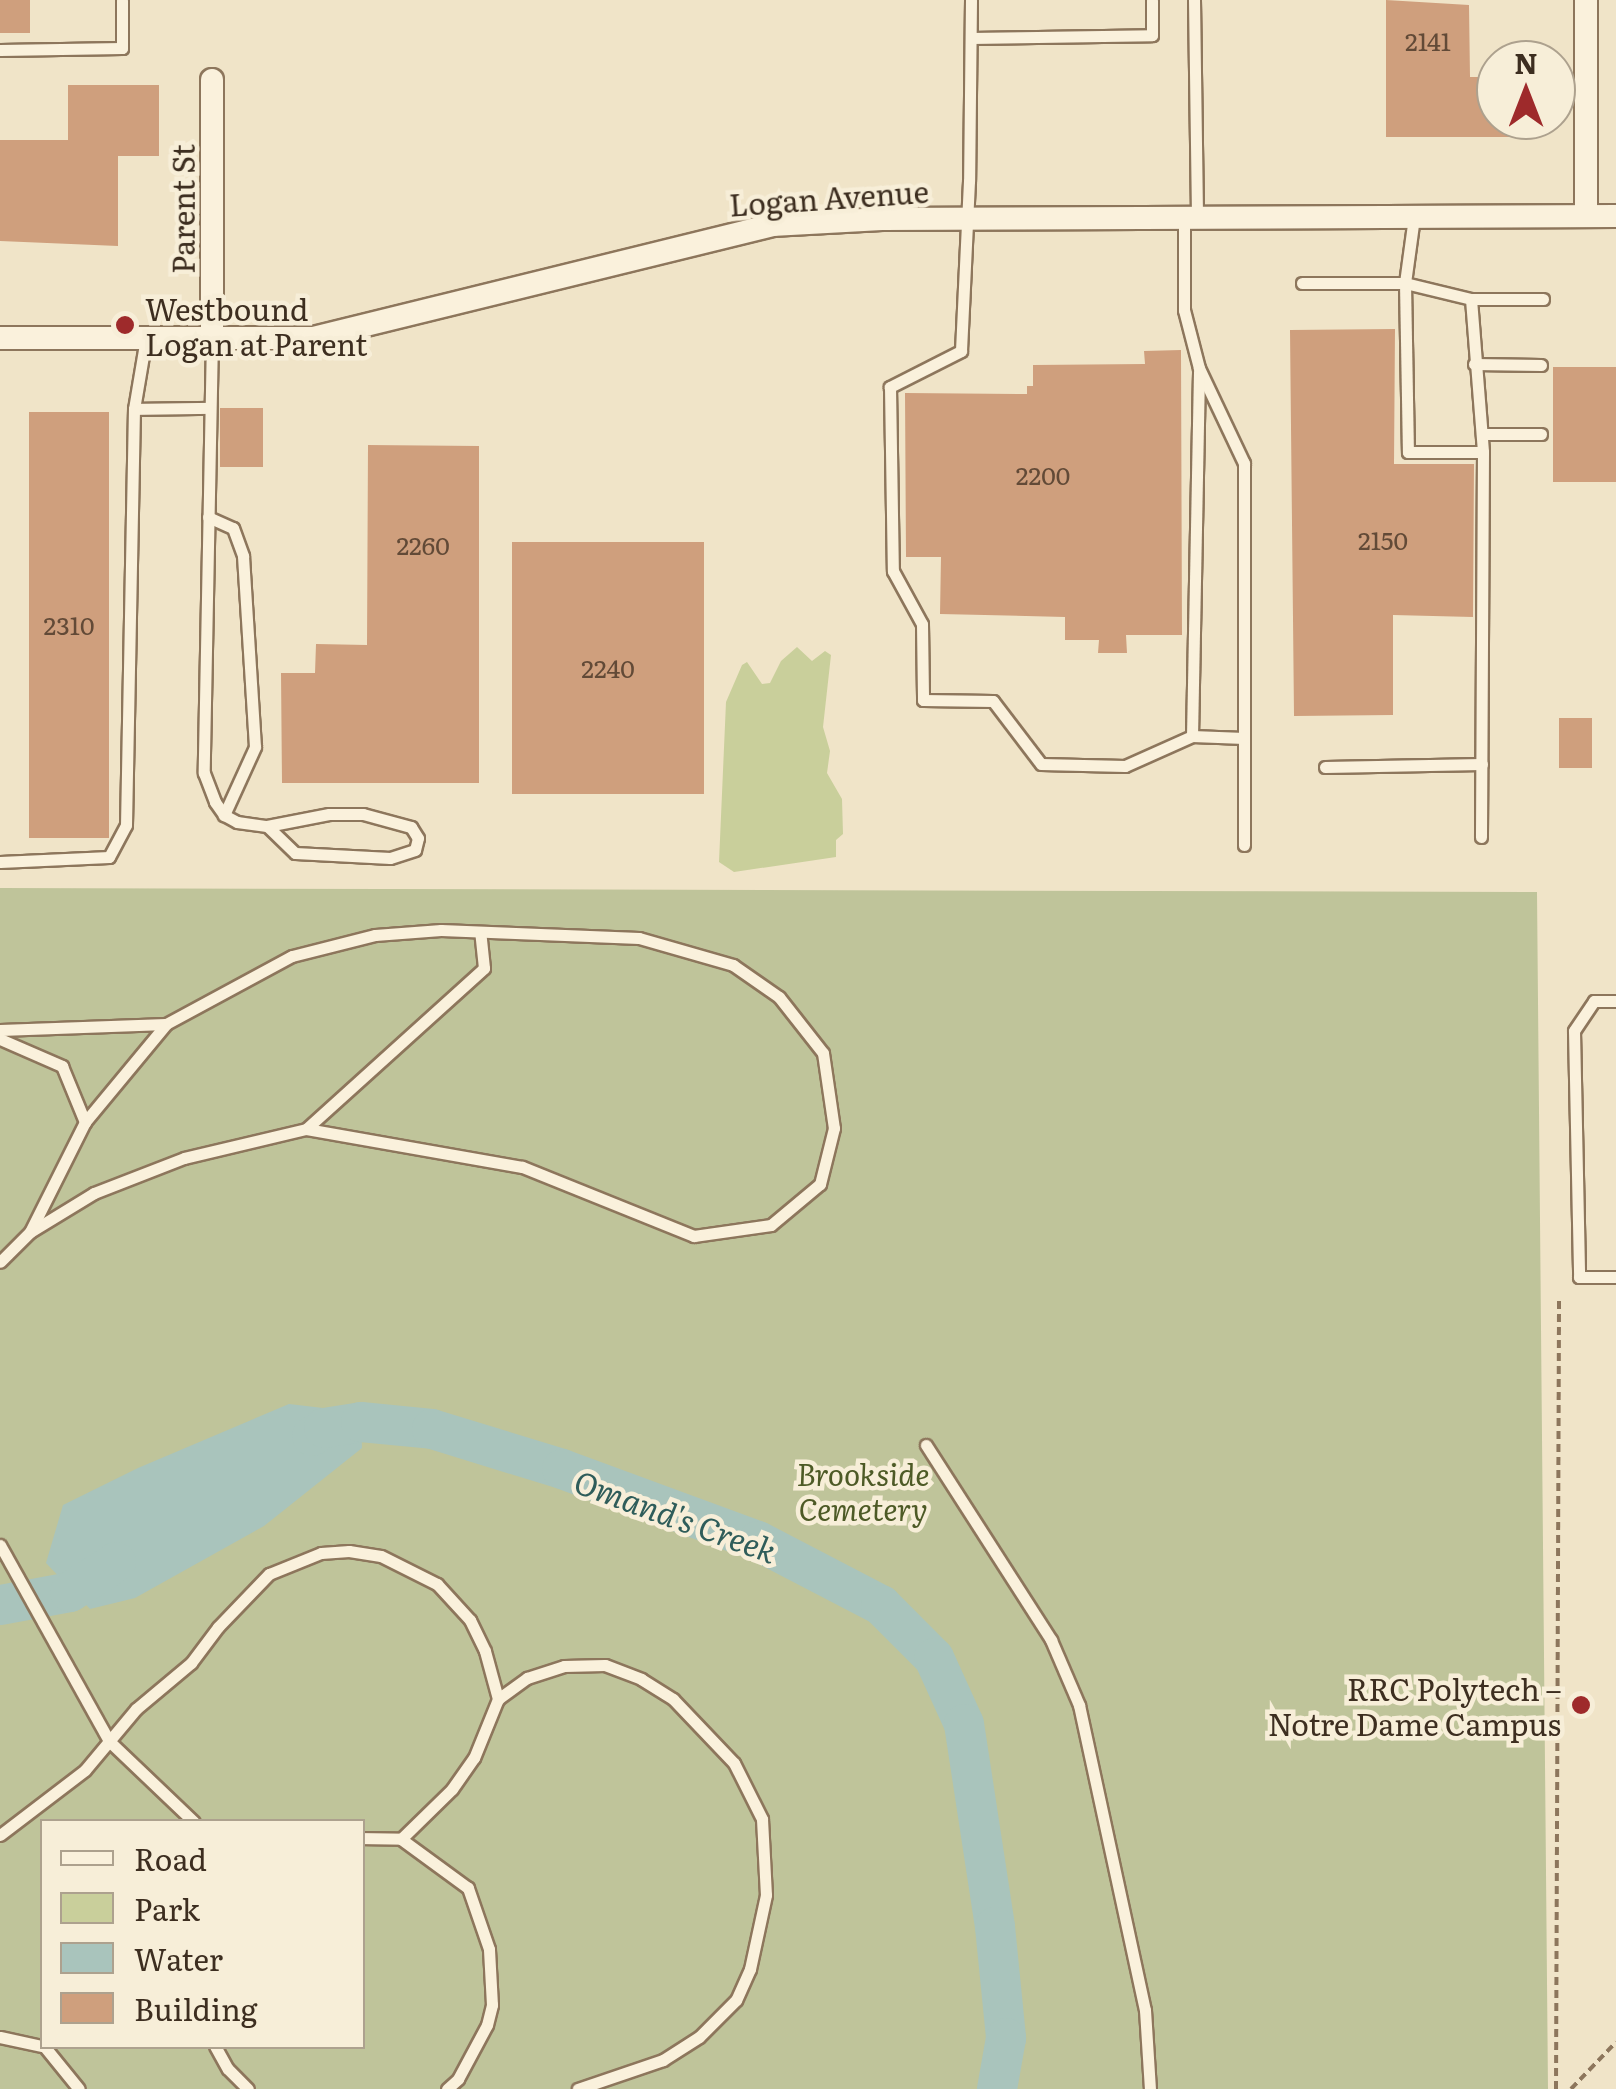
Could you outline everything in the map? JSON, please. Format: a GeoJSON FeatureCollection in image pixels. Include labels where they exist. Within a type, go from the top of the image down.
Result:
{"type":"FeatureCollection","features":[{"type":"Feature","properties":{"kind":"street"},"geometry":{"type":"LineString","coordinates":[[1586,0],[1586,216]]}},
{"type":"Feature","properties":{"kind":"street","name":"Parent St"},"geometry":{"type":"LineString","coordinates":[[212,80],[212,338]]}},
{"type":"Feature","properties":{"kind":"street","name":"Logan Avenue"},"geometry":{"type":"LineString","coordinates":[[0,338],[313,338],[772,225],[966,218],[1616,216]]}},
{"type":"Feature","properties":{"kind":"lane"},"geometry":{"type":"LineString","coordinates":[[0,50],[122,48],[122,0]]}},
{"type":"Feature","properties":{"kind":"lane"},"geometry":{"type":"LineString","coordinates":[[970,0],[972,38],[960,351],[890,387],[893,571],[922,624],[923,700],[993,702],[1040,764],[1124,766],[1192,736],[1244,738]]}},
{"type":"Feature","properties":{"kind":"lane"},"geometry":{"type":"LineString","coordinates":[[972,38],[1152,35],[1152,0]]}},
{"type":"Feature","properties":{"kind":"lane"},"geometry":{"type":"LineString","coordinates":[[1194,0],[1190,218],[1184,310],[1199,368],[1244,462],[1244,845]]}},
{"type":"Feature","properties":{"kind":"lane"},"geometry":{"type":"LineString","coordinates":[[1414,217],[1405,283],[1408,452],[1483,452]]}},
{"type":"Feature","properties":{"kind":"lane"},"geometry":{"type":"LineString","coordinates":[[1302,283],[1405,283],[1471,299],[1543,299]]}},
{"type":"Feature","properties":{"kind":"lane"},"geometry":{"type":"LineString","coordinates":[[1471,299],[1483,452],[1482,837]]}},
{"type":"Feature","properties":{"kind":"lane"},"geometry":{"type":"LineString","coordinates":[[0,862],[108,857],[126,825],[134,409],[146,338]]}},
{"type":"Feature","properties":{"kind":"lane"},"geometry":{"type":"LineString","coordinates":[[212,338],[204,773],[224,815],[237,822],[267,826],[329,814],[362,814],[411,827],[418,838],[415,850],[390,858],[295,852],[267,826]]}},
{"type":"Feature","properties":{"kind":"lane"},"geometry":{"type":"LineString","coordinates":[[1474,364],[1542,365]]}},
{"type":"Feature","properties":{"kind":"lane"},"geometry":{"type":"LineString","coordinates":[[1192,736],[1199,368]]}},
{"type":"Feature","properties":{"kind":"lane"},"geometry":{"type":"LineString","coordinates":[[134,409],[210,408]]}},
{"type":"Feature","properties":{"kind":"lane"},"geometry":{"type":"LineString","coordinates":[[1482,434],[1541,434]]}},
{"type":"Feature","properties":{"kind":"lane"},"geometry":{"type":"LineString","coordinates":[[208,517],[234,528],[243,556],[255,748],[224,815]]}},
{"type":"Feature","properties":{"kind":"lane"},"geometry":{"type":"LineString","coordinates":[[1325,767],[1482,764]]}},
{"type":"Feature","properties":{"kind":"lane"},"geometry":{"type":"LineString","coordinates":[[306,1129],[484,968],[480,932]]}},
{"type":"Feature","properties":{"kind":"lane"},"geometry":{"type":"LineString","coordinates":[[0,1262],[30,1232],[94,1192],[184,1158],[306,1129],[522,1167],[694,1236],[771,1225],[820,1184],[834,1128],[823,1053],[779,997],[733,966],[639,938],[480,932],[375,934],[292,956],[166,1024],[85,1122],[30,1232]]}},
{"type":"Feature","properties":{"kind":"lane"},"geometry":{"type":"LineString","coordinates":[[1616,1001],[1594,1001],[1574,1031],[1579,1277],[1616,1277]]}},
{"type":"Feature","properties":{"kind":"lane"},"geometry":{"type":"LineString","coordinates":[[0,1030],[166,1024]]}},
{"type":"Feature","properties":{"kind":"lane"},"geometry":{"type":"LineString","coordinates":[[0,1039],[62,1066],[85,1122]]}},
{"type":"Feature","properties":{"kind":"lane"},"geometry":{"type":"LineString","coordinates":[[926,1446],[1052,1640],[1079,1704],[1145,2010],[1150,2089]]}},
{"type":"Feature","properties":{"kind":"lane"},"geometry":{"type":"LineString","coordinates":[[0,1545],[108,1741],[191,1819]]}},
{"type":"Feature","properties":{"kind":"lane"},"geometry":{"type":"LineString","coordinates":[[0,1834],[56,1796],[136,1709],[191,1663],[218,1627],[269,1574],[321,1553],[349,1551],[381,1556],[437,1584],[470,1620],[485,1651],[498,1699]]}},
{"type":"Feature","properties":{"kind":"lane"},"geometry":{"type":"LineString","coordinates":[[401,1839],[452,1789],[474,1758],[498,1699],[526,1678],[564,1666],[605,1665],[641,1678],[700,1723],[734,1763],[762,1819],[766,1895],[750,1968],[736,2000],[698,2037],[663,2060],[578,2089]]}},
{"type":"Feature","properties":{"kind":"lane"},"geometry":{"type":"LineString","coordinates":[[365,1838],[401,1839],[468,1888],[489,1949],[492,2005],[487,2025],[458,2079],[446,2089]]}},
{"type":"Feature","properties":{"kind":"lane"},"geometry":{"type":"LineString","coordinates":[[0,2037],[40,2045]]}},
{"type":"Feature","properties":{"kind":"lane"},"geometry":{"type":"LineString","coordinates":[[45,2049],[78,2089]]}},
{"type":"Feature","properties":{"kind":"lane"},"geometry":{"type":"LineString","coordinates":[[216,2049],[228,2069],[248,2089]]}},
{"type":"Feature","properties":{"kind":"path"},"geometry":{"type":"LineString","coordinates":[[1556,2089],[1559,1296]]}},
{"type":"Feature","properties":{"kind":"path"},"geometry":{"type":"LineString","coordinates":[[1571,2089],[1616,2042]]}},
{"type":"Feature","properties":{"kind":"green space"},"geometry":{"type":"Polygon","coordinates":[[[797,647],[812,661],[825,651],[831,655],[823,727],[830,751],[827,773],[842,799],[843,834],[836,840],[836,857],[734,872],[719,862],[726,702],[742,665],[747,662],[762,684],[770,683],[781,661],[797,647]]]}},
{"type":"Feature","properties":{"kind":"green space","name":"Brookside Cemetery"},"geometry":{"type":"Polygon","coordinates":[[[0,888],[1537,892],[1548,2089],[0,2089],[0,888]]]}},
{"type":"Feature","properties":{"kind":"water"},"geometry":{"type":"Polygon","coordinates":[[[289,1404],[349,1411],[361,1422],[362,1448],[264,1526],[135,1598],[90,1609],[46,1563],[63,1505],[138,1468],[289,1404]]]}},
{"type":"Feature","properties":{"kind":"building"},"geometry":{"type":"Polygon","coordinates":[[[0,0],[30,0],[30,33],[0,33],[0,0]]]}},
{"type":"Feature","properties":{"kind":"building"},"geometry":{"type":"Polygon","coordinates":[[[1386,0],[1469,5],[1470,77],[1476,77],[1476,137],[1386,137],[1386,0]]]}},
{"type":"Feature","properties":{"kind":"building"},"geometry":{"type":"Polygon","coordinates":[[[68,85],[159,85],[159,156],[118,156],[118,246],[0,241],[0,140],[68,140],[68,85]]]}},
{"type":"Feature","properties":{"kind":"building"},"geometry":{"type":"Polygon","coordinates":[[[1395,329],[1394,464],[1474,464],[1473,617],[1393,615],[1393,715],[1294,716],[1290,330],[1395,329]]]}},
{"type":"Feature","properties":{"kind":"building"},"geometry":{"type":"Polygon","coordinates":[[[1181,350],[1182,635],[1126,635],[1127,653],[1098,653],[1099,640],[1065,640],[1065,617],[940,614],[941,557],[906,557],[905,393],[1027,394],[1027,386],[1033,386],[1033,365],[1145,364],[1144,351],[1181,350]]]}},
{"type":"Feature","properties":{"kind":"building"},"geometry":{"type":"Polygon","coordinates":[[[1553,367],[1616,367],[1616,482],[1553,482],[1553,367]]]}},
{"type":"Feature","properties":{"kind":"building"},"geometry":{"type":"Polygon","coordinates":[[[220,408],[263,408],[263,467],[220,467],[220,408]]]}},
{"type":"Feature","properties":{"kind":"building"},"geometry":{"type":"Polygon","coordinates":[[[29,412],[109,412],[109,838],[29,838],[29,412]]]}},
{"type":"Feature","properties":{"kind":"building"},"geometry":{"type":"Polygon","coordinates":[[[368,445],[479,446],[479,783],[282,783],[281,673],[315,673],[316,644],[367,645],[368,445]]]}},
{"type":"Feature","properties":{"kind":"building"},"geometry":{"type":"Polygon","coordinates":[[[512,542],[704,542],[704,794],[512,794],[512,542]]]}},
{"type":"Feature","properties":{"kind":"building"},"geometry":{"type":"Polygon","coordinates":[[[1559,718],[1592,718],[1592,768],[1559,768],[1559,718]]]}},
{"type":"Feature","properties":{"kind":"waterway","name":"Omand's Creek"},"geometry":{"type":"LineString","coordinates":[[312,1436],[324,1428],[361,1422],[432,1429],[562,1469],[758,1541],[881,1605],[934,1658],[964,1724],[995,1927],[1006,2038],[997,2089]]}},
{"type":"Feature","properties":{"kind":"waterway","name":"Omand's Creek"},"geometry":{"type":"LineString","coordinates":[[0,1605],[70,1592],[116,1562]]}},
{"type":"Feature","properties":{"kind":"place","name":"Westbound Logan at Parent"},"geometry":{"type":"Point","coordinates":[125,325]}},
{"type":"Feature","properties":{"kind":"place","name":"RRC Polytech – Notre Dame Campus"},"geometry":{"type":"Point","coordinates":[1581,1705]}}]}
